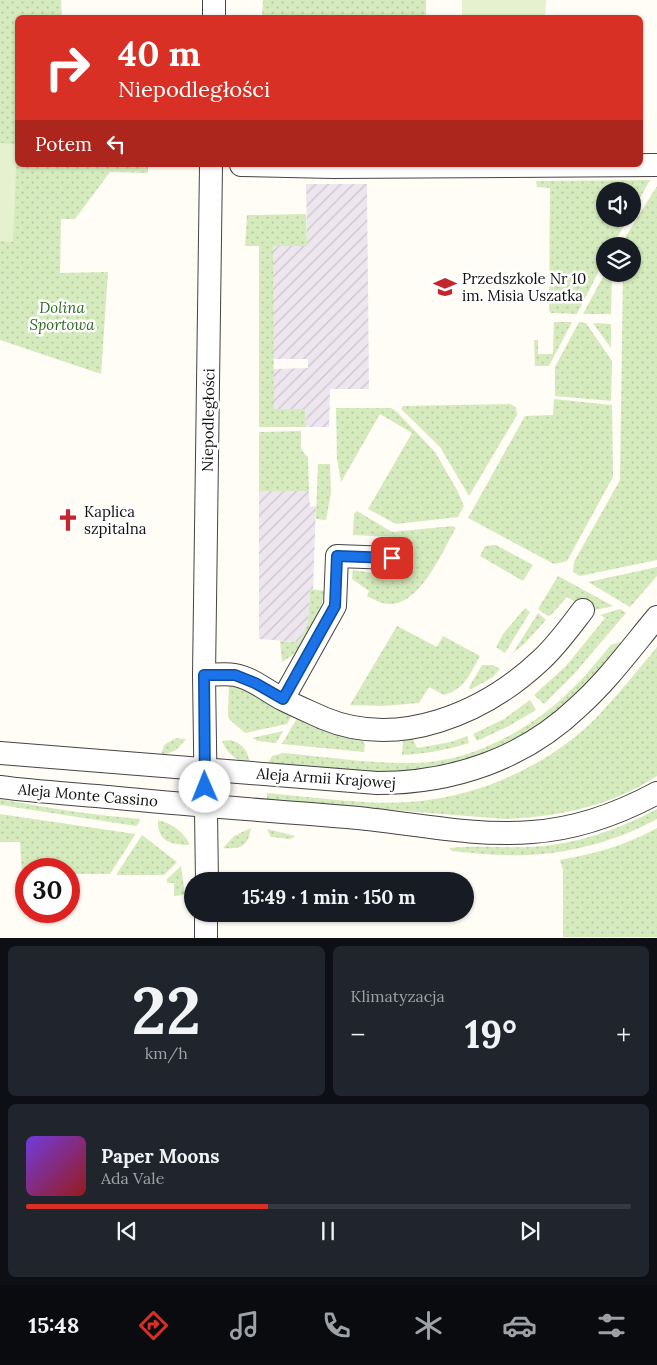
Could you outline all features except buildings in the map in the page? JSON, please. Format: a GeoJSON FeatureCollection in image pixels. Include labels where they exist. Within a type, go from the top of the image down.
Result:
{"type":"FeatureCollection","features":[{"type":"Feature","properties":{"kind":"street"},"geometry":{"type":"LineString","coordinates":[[214,0],[214,15]]}},
{"type":"Feature","properties":{"kind":"street"},"geometry":{"type":"LineString","coordinates":[[643,165],[657,165]]}},
{"type":"Feature","properties":{"kind":"street","name":"Niepodległości"},"geometry":{"type":"LineString","coordinates":[[206,872],[204,675],[211,167]]}},
{"type":"Feature","properties":{"kind":"street"},"geometry":{"type":"LineString","coordinates":[[283,699],[335,606],[337,556],[392,558]]}},
{"type":"Feature","properties":{"kind":"street"},"geometry":{"type":"LineString","coordinates":[[204,675],[235,675],[255,683],[325,719],[365,730],[405,729],[442,721],[489,700],[522,676],[552,649],[583,610]]}},
{"type":"Feature","properties":{"kind":"street","name":"Aleja Armii Krajowej"},"geometry":{"type":"LineString","coordinates":[[204,770],[382,784],[431,780],[476,769],[527,746],[571,714],[601,683],[657,616]]}},
{"type":"Feature","properties":{"kind":"street"},"geometry":{"type":"LineString","coordinates":[[0,753],[204,770]]}},
{"type":"Feature","properties":{"kind":"street","name":"Aleja Monte Cassino"},"geometry":{"type":"LineString","coordinates":[[0,787],[205,805]]}},
{"type":"Feature","properties":{"kind":"street"},"geometry":{"type":"LineString","coordinates":[[205,805],[374,819],[473,831],[532,832],[568,827],[597,820],[633,806],[657,793]]}},
{"type":"Feature","properties":{"kind":"street"},"geometry":{"type":"LineString","coordinates":[[206,922],[206,938]]}},
{"type":"Feature","properties":{"kind":"shaded area"},"geometry":{"type":"Polygon","coordinates":[[[306,184],[367,184],[369,389],[330,389],[329,427],[306,427],[305,409],[274,409],[273,369],[308,368],[308,359],[273,359],[273,245],[307,246],[306,184]]]}},
{"type":"Feature","properties":{"kind":"shaded area"},"geometry":{"type":"Polygon","coordinates":[[[259,491],[309,491],[310,507],[316,506],[313,590],[310,589],[308,623],[299,642],[259,639],[259,491]]]}},
{"type":"Feature","properties":{"kind":"green space","name":"Dolina Sportowa"},"geometry":{"type":"Polygon","coordinates":[[[0,0],[61,0],[62,15],[15,15],[15,167],[148,167],[148,173],[110,172],[75,219],[61,219],[60,273],[108,272],[101,374],[0,340],[0,0]]]}},
{"type":"Feature","properties":{"kind":"green space"},"geometry":{"type":"Polygon","coordinates":[[[263,0],[426,0],[426,15],[262,15],[263,0]]]}},
{"type":"Feature","properties":{"kind":"green space"},"geometry":{"type":"Polygon","coordinates":[[[462,0],[546,0],[545,15],[462,15],[462,0]]]}},
{"type":"Feature","properties":{"kind":"green space"},"geometry":{"type":"Polygon","coordinates":[[[0,143],[15,144],[16,167],[13,242],[0,241],[0,143]]]}},
{"type":"Feature","properties":{"kind":"green space"},"geometry":{"type":"Polygon","coordinates":[[[650,180],[641,196],[641,182],[596,182],[596,227],[623,227],[617,237],[596,237],[596,277],[577,314],[551,313],[549,310],[550,188],[537,187],[536,181],[650,180]]]}},
{"type":"Feature","properties":{"kind":"green space"},"geometry":{"type":"Polygon","coordinates":[[[657,186],[657,560],[580,576],[573,572],[574,562],[620,480],[623,282],[641,282],[641,237],[625,237],[632,227],[641,227],[641,212],[657,186]]]}},
{"type":"Feature","properties":{"kind":"green space"},"geometry":{"type":"Polygon","coordinates":[[[306,214],[307,246],[273,246],[274,409],[305,409],[306,427],[259,427],[259,246],[245,246],[247,215],[306,214]]]}},
{"type":"Feature","properties":{"kind":"green space"},"geometry":{"type":"Polygon","coordinates":[[[600,282],[612,282],[611,314],[583,314],[600,282]]]}},
{"type":"Feature","properties":{"kind":"green space"},"geometry":{"type":"Polygon","coordinates":[[[554,322],[572,322],[549,366],[535,366],[534,340],[538,340],[538,354],[553,354],[554,322]]]}},
{"type":"Feature","properties":{"kind":"green space"},"geometry":{"type":"Polygon","coordinates":[[[579,322],[586,323],[612,361],[611,401],[555,396],[555,367],[579,322]]]}},
{"type":"Feature","properties":{"kind":"green space"},"geometry":{"type":"Polygon","coordinates":[[[593,323],[611,324],[611,348],[593,323]]]}},
{"type":"Feature","properties":{"kind":"green space"},"geometry":{"type":"Polygon","coordinates":[[[554,399],[612,405],[613,477],[567,561],[554,564],[468,518],[525,416],[553,415],[554,399]]]}},
{"type":"Feature","properties":{"kind":"green space"},"geometry":{"type":"Polygon","coordinates":[[[510,404],[516,407],[517,415],[469,496],[440,447],[401,409],[403,406],[510,404]]]}},
{"type":"Feature","properties":{"kind":"green space"},"geometry":{"type":"Polygon","coordinates":[[[336,408],[391,408],[396,411],[435,452],[464,506],[458,517],[396,524],[368,509],[412,433],[380,414],[341,482],[337,458],[336,408]]]}},
{"type":"Feature","properties":{"kind":"green space"},"geometry":{"type":"Polygon","coordinates":[[[301,431],[301,449],[308,458],[309,491],[259,491],[259,432],[301,431]]]}},
{"type":"Feature","properties":{"kind":"green space"},"geometry":{"type":"Polygon","coordinates":[[[318,464],[330,464],[331,493],[326,520],[316,519],[318,464]]]}},
{"type":"Feature","properties":{"kind":"green space"},"geometry":{"type":"Polygon","coordinates":[[[357,511],[392,532],[453,526],[456,528],[429,575],[411,596],[400,602],[386,604],[367,596],[369,591],[352,579],[353,570],[400,577],[403,550],[395,549],[394,537],[353,535],[354,514],[357,511]]]}},
{"type":"Feature","properties":{"kind":"green space"},"geometry":{"type":"Polygon","coordinates":[[[496,545],[533,565],[523,581],[480,556],[485,546],[496,545]]]}},
{"type":"Feature","properties":{"kind":"green space"},"geometry":{"type":"Polygon","coordinates":[[[657,567],[657,576],[630,607],[588,582],[657,567]]]}},
{"type":"Feature","properties":{"kind":"green space"},"geometry":{"type":"Polygon","coordinates":[[[558,576],[613,606],[591,611],[567,597],[548,616],[538,609],[558,576]]]}},
{"type":"Feature","properties":{"kind":"green space"},"geometry":{"type":"Polygon","coordinates":[[[310,589],[325,591],[317,623],[302,649],[282,662],[280,641],[299,642],[308,623],[310,589]]]}},
{"type":"Feature","properties":{"kind":"green space"},"geometry":{"type":"Polygon","coordinates":[[[525,608],[530,612],[505,653],[496,647],[503,634],[525,608]]]}},
{"type":"Feature","properties":{"kind":"green space"},"geometry":{"type":"Polygon","coordinates":[[[620,609],[626,613],[574,674],[544,704],[534,695],[566,666],[605,618],[600,615],[620,609]]]}},
{"type":"Feature","properties":{"kind":"green space"},"geometry":{"type":"Polygon","coordinates":[[[538,613],[546,620],[513,653],[538,613]]]}},
{"type":"Feature","properties":{"kind":"green space"},"geometry":{"type":"Polygon","coordinates":[[[397,626],[437,647],[443,636],[480,656],[462,685],[444,695],[429,687],[419,703],[383,706],[350,705],[397,626]]]}},
{"type":"Feature","properties":{"kind":"green space"},"geometry":{"type":"Polygon","coordinates":[[[622,643],[597,674],[550,719],[493,752],[445,767],[382,773],[267,765],[272,756],[284,753],[366,761],[416,763],[454,758],[473,752],[509,736],[542,715],[571,690],[611,645],[622,643]]]}},
{"type":"Feature","properties":{"kind":"green space"},"geometry":{"type":"Polygon","coordinates":[[[657,647],[657,776],[621,795],[584,808],[565,812],[545,816],[505,819],[267,800],[267,793],[355,802],[408,802],[459,794],[484,787],[532,765],[555,752],[576,736],[595,719],[657,647]]]}},
{"type":"Feature","properties":{"kind":"green space"},"geometry":{"type":"Polygon","coordinates":[[[482,665],[493,665],[500,669],[493,677],[470,690],[469,687],[482,665]]]}},
{"type":"Feature","properties":{"kind":"green space"},"geometry":{"type":"Polygon","coordinates":[[[229,685],[235,685],[292,715],[287,724],[245,733],[229,719],[229,685]]]}},
{"type":"Feature","properties":{"kind":"green space"},"geometry":{"type":"Polygon","coordinates":[[[530,700],[536,710],[509,726],[477,741],[473,734],[504,719],[530,700]]]}},
{"type":"Feature","properties":{"kind":"green space"},"geometry":{"type":"Polygon","coordinates":[[[297,718],[360,738],[365,744],[364,752],[282,744],[297,718]]]}},
{"type":"Feature","properties":{"kind":"green space"},"geometry":{"type":"Polygon","coordinates":[[[283,731],[276,743],[258,741],[252,738],[283,731]]]}},
{"type":"Feature","properties":{"kind":"green space"},"geometry":{"type":"Polygon","coordinates":[[[467,736],[469,743],[428,753],[402,755],[403,739],[412,737],[417,748],[451,742],[467,736]]]}},
{"type":"Feature","properties":{"kind":"green space"},"geometry":{"type":"Polygon","coordinates":[[[176,738],[186,739],[176,750],[161,756],[164,745],[176,738]]]}},
{"type":"Feature","properties":{"kind":"green space"},"geometry":{"type":"Polygon","coordinates":[[[231,740],[245,749],[250,764],[236,759],[222,741],[231,740]]]}},
{"type":"Feature","properties":{"kind":"green space"},"geometry":{"type":"Polygon","coordinates":[[[0,799],[70,811],[140,819],[136,826],[0,805],[0,799]]]}},
{"type":"Feature","properties":{"kind":"green space"},"geometry":{"type":"Polygon","coordinates":[[[657,809],[657,819],[627,833],[595,844],[562,851],[545,854],[500,855],[452,851],[449,848],[546,846],[579,840],[627,824],[657,809]]]}},
{"type":"Feature","properties":{"kind":"green space"},"geometry":{"type":"Polygon","coordinates":[[[0,814],[135,834],[110,874],[80,874],[80,858],[21,858],[20,842],[0,842],[0,814]]]}},
{"type":"Feature","properties":{"kind":"green space"},"geometry":{"type":"Polygon","coordinates":[[[158,820],[177,829],[190,845],[172,843],[163,838],[158,827],[158,820]]]}},
{"type":"Feature","properties":{"kind":"green space"},"geometry":{"type":"Polygon","coordinates":[[[251,828],[248,839],[243,846],[223,848],[234,836],[251,828]]]}},
{"type":"Feature","properties":{"kind":"green space"},"geometry":{"type":"Polygon","coordinates":[[[657,828],[657,937],[563,937],[563,870],[560,860],[610,848],[657,828]]]}},
{"type":"Feature","properties":{"kind":"green space"},"geometry":{"type":"Polygon","coordinates":[[[267,829],[295,836],[291,839],[271,837],[267,829]]]}},
{"type":"Feature","properties":{"kind":"green space"},"geometry":{"type":"Polygon","coordinates":[[[142,835],[177,862],[164,875],[116,875],[142,835]]]}},
{"type":"Feature","properties":{"kind":"green space"},"geometry":{"type":"Polygon","coordinates":[[[181,866],[184,895],[174,896],[174,883],[167,883],[167,879],[181,866]]]}},
{"type":"Feature","properties":{"kind":"place","name":"Przedszkole Nr 10 im. Misia Uszatka"},"geometry":{"type":"Point","coordinates":[445,287]}},
{"type":"Feature","properties":{"kind":"place","name":"Kaplica szpitalna"},"geometry":{"type":"Point","coordinates":[68,520]}},
{"type":"Feature","properties":{"kind":"route"},"geometry":{"type":"LineString","coordinates":[[205,787],[204,675],[235,675],[255,683],[283,699],[335,606],[337,556],[392,558]]}}]}
